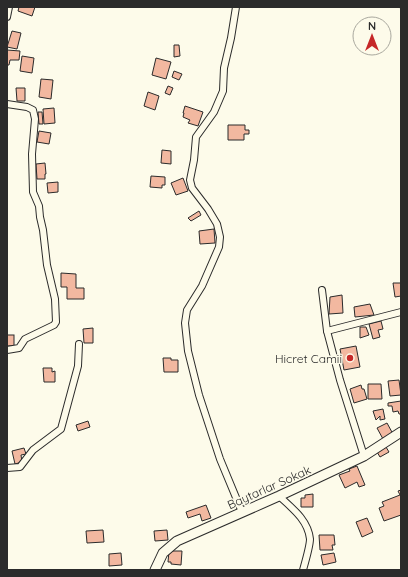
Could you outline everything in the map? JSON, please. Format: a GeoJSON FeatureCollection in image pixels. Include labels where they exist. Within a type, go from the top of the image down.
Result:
{"type":"FeatureCollection","features":[{"type":"Feature","properties":{"kind":"street"},"geometry":{"type":"LineString","coordinates":[[7,17],[10,7]]}},
{"type":"Feature","properties":{"kind":"street"},"geometry":{"type":"LineString","coordinates":[[236,7],[224,68],[223,91],[214,112],[196,137],[190,180],[192,188],[217,224],[220,237],[219,247],[202,286],[187,310],[185,323],[188,351],[199,394],[220,459],[242,512]]}},
{"type":"Feature","properties":{"kind":"street"},"geometry":{"type":"LineString","coordinates":[[7,104],[27,107],[33,110],[35,119],[32,154],[33,192],[39,206],[47,265],[55,299],[56,322],[54,325],[25,339],[19,348],[7,350]]}},
{"type":"Feature","properties":{"kind":"street"},"geometry":{"type":"LineString","coordinates":[[322,290],[327,331],[340,380],[364,456]]}},
{"type":"Feature","properties":{"kind":"street"},"geometry":{"type":"LineString","coordinates":[[327,331],[401,312]]}},
{"type":"Feature","properties":{"kind":"street"},"geometry":{"type":"LineString","coordinates":[[7,468],[20,467],[32,450],[61,429],[78,366],[79,344]]}},
{"type":"Feature","properties":{"kind":"street","name":"Baytarlar Sokak"},"geometry":{"type":"LineString","coordinates":[[155,570],[163,553],[177,541],[279,496],[364,456],[401,432]]}},
{"type":"Feature","properties":{"kind":"street"},"geometry":{"type":"LineString","coordinates":[[279,496],[301,517],[310,540],[303,570]]}},
{"type":"Feature","properties":{"kind":"building"},"geometry":{"type":"Polygon","coordinates":[[[19,7],[35,7],[32,16],[18,11],[19,7]]]}},
{"type":"Feature","properties":{"kind":"building"},"geometry":{"type":"Polygon","coordinates":[[[12,31],[21,33],[17,49],[7,47],[12,31]]]}},
{"type":"Feature","properties":{"kind":"building"},"geometry":{"type":"Polygon","coordinates":[[[174,45],[179,45],[180,56],[174,57],[174,45]]]}},
{"type":"Feature","properties":{"kind":"building"},"geometry":{"type":"Polygon","coordinates":[[[7,50],[20,51],[19,60],[10,60],[9,65],[7,65],[7,50]]]}},
{"type":"Feature","properties":{"kind":"building"},"geometry":{"type":"Polygon","coordinates":[[[22,56],[34,58],[32,73],[20,71],[22,56]]]}},
{"type":"Feature","properties":{"kind":"building"},"geometry":{"type":"Polygon","coordinates":[[[156,58],[171,62],[166,79],[152,75],[156,58]]]}},
{"type":"Feature","properties":{"kind":"building"},"geometry":{"type":"Polygon","coordinates":[[[174,71],[182,74],[179,80],[172,77],[174,71]]]}},
{"type":"Feature","properties":{"kind":"building"},"geometry":{"type":"Polygon","coordinates":[[[41,79],[53,80],[51,99],[39,97],[41,79]]]}},
{"type":"Feature","properties":{"kind":"building"},"geometry":{"type":"Polygon","coordinates":[[[168,86],[173,88],[170,95],[165,93],[168,86]]]}},
{"type":"Feature","properties":{"kind":"building"},"geometry":{"type":"Polygon","coordinates":[[[16,88],[25,88],[25,101],[17,101],[16,88]]]}},
{"type":"Feature","properties":{"kind":"building"},"geometry":{"type":"Polygon","coordinates":[[[148,92],[159,96],[155,110],[144,106],[148,92]]]}},
{"type":"Feature","properties":{"kind":"building"},"geometry":{"type":"Polygon","coordinates":[[[185,106],[203,112],[198,126],[188,123],[190,120],[183,117],[185,106]]]}},
{"type":"Feature","properties":{"kind":"building"},"geometry":{"type":"Polygon","coordinates":[[[54,108],[55,123],[44,124],[43,109],[54,108]]]}},
{"type":"Feature","properties":{"kind":"building"},"geometry":{"type":"Polygon","coordinates":[[[38,112],[42,112],[43,124],[39,124],[38,112]]]}},
{"type":"Feature","properties":{"kind":"building"},"geometry":{"type":"Polygon","coordinates":[[[228,125],[245,125],[245,130],[249,130],[249,134],[244,134],[244,140],[228,140],[228,125]]]}},
{"type":"Feature","properties":{"kind":"building"},"geometry":{"type":"Polygon","coordinates":[[[39,131],[51,133],[49,144],[37,142],[39,131]]]}},
{"type":"Feature","properties":{"kind":"building"},"geometry":{"type":"Polygon","coordinates":[[[162,150],[171,151],[171,164],[161,163],[162,150]]]}},
{"type":"Feature","properties":{"kind":"building"},"geometry":{"type":"Polygon","coordinates":[[[45,163],[45,179],[37,179],[36,164],[45,163]]]}},
{"type":"Feature","properties":{"kind":"building"},"geometry":{"type":"Polygon","coordinates":[[[151,176],[165,177],[165,185],[162,185],[162,188],[150,187],[151,176]]]}},
{"type":"Feature","properties":{"kind":"building"},"geometry":{"type":"Polygon","coordinates":[[[183,178],[188,191],[176,195],[171,183],[183,178]]]}},
{"type":"Feature","properties":{"kind":"building"},"geometry":{"type":"Polygon","coordinates":[[[58,182],[58,192],[48,193],[47,183],[58,182]]]}},
{"type":"Feature","properties":{"kind":"building"},"geometry":{"type":"Polygon","coordinates":[[[199,211],[201,215],[191,221],[188,218],[199,211]]]}},
{"type":"Feature","properties":{"kind":"building"},"geometry":{"type":"Polygon","coordinates":[[[214,229],[215,243],[200,244],[199,231],[214,229]]]}},
{"type":"Feature","properties":{"kind":"building"},"geometry":{"type":"Polygon","coordinates":[[[61,273],[76,274],[76,288],[84,288],[84,299],[67,299],[67,287],[61,287],[61,273]]]}},
{"type":"Feature","properties":{"kind":"building"},"geometry":{"type":"Polygon","coordinates":[[[393,283],[401,283],[401,296],[395,297],[393,283]]]}},
{"type":"Feature","properties":{"kind":"building"},"geometry":{"type":"Polygon","coordinates":[[[342,295],[343,313],[329,314],[330,297],[342,295]]]}},
{"type":"Feature","properties":{"kind":"building"},"geometry":{"type":"Polygon","coordinates":[[[370,304],[374,315],[355,317],[354,307],[370,304]]]}},
{"type":"Feature","properties":{"kind":"building"},"geometry":{"type":"Polygon","coordinates":[[[381,321],[383,329],[378,330],[380,337],[373,339],[369,324],[381,321]]]}},
{"type":"Feature","properties":{"kind":"building"},"geometry":{"type":"Polygon","coordinates":[[[360,327],[366,327],[369,335],[360,338],[360,327]]]}},
{"type":"Feature","properties":{"kind":"building"},"geometry":{"type":"Polygon","coordinates":[[[93,328],[93,343],[84,343],[83,329],[93,328]]]}},
{"type":"Feature","properties":{"kind":"building"},"geometry":{"type":"Polygon","coordinates":[[[7,335],[14,335],[14,346],[7,346],[7,335]]]}},
{"type":"Feature","properties":{"kind":"building","name":"Hicret Camii"},"geometry":{"type":"Polygon","coordinates":[[[356,346],[360,367],[344,370],[340,349],[356,346]]]}},
{"type":"Feature","properties":{"kind":"building"},"geometry":{"type":"Polygon","coordinates":[[[163,358],[178,360],[178,372],[164,372],[163,358]]]}},
{"type":"Feature","properties":{"kind":"building"},"geometry":{"type":"Polygon","coordinates":[[[43,368],[52,368],[52,372],[55,371],[55,382],[44,382],[43,368]]]}},
{"type":"Feature","properties":{"kind":"building"},"geometry":{"type":"Polygon","coordinates":[[[399,380],[401,395],[390,396],[388,381],[399,380]]]}},
{"type":"Feature","properties":{"kind":"building"},"geometry":{"type":"Polygon","coordinates":[[[368,384],[381,384],[382,399],[368,399],[368,384]]]}},
{"type":"Feature","properties":{"kind":"building"},"geometry":{"type":"Polygon","coordinates":[[[361,385],[367,399],[354,403],[350,389],[361,385]]]}},
{"type":"Feature","properties":{"kind":"building"},"geometry":{"type":"Polygon","coordinates":[[[401,401],[401,414],[399,414],[398,411],[393,412],[392,406],[388,406],[388,403],[401,401]]]}},
{"type":"Feature","properties":{"kind":"building"},"geometry":{"type":"Polygon","coordinates":[[[383,409],[385,419],[380,420],[380,416],[376,420],[373,411],[383,409]]]}},
{"type":"Feature","properties":{"kind":"building"},"geometry":{"type":"Polygon","coordinates":[[[88,421],[90,427],[78,431],[76,425],[88,421]]]}},
{"type":"Feature","properties":{"kind":"building"},"geometry":{"type":"Polygon","coordinates":[[[387,423],[393,434],[383,439],[377,428],[387,423]]]}},
{"type":"Feature","properties":{"kind":"building"},"geometry":{"type":"Polygon","coordinates":[[[386,447],[389,452],[380,457],[377,452],[386,447]]]}},
{"type":"Feature","properties":{"kind":"building"},"geometry":{"type":"Polygon","coordinates":[[[24,448],[26,454],[21,455],[22,462],[15,464],[12,451],[24,448]]]}},
{"type":"Feature","properties":{"kind":"building"},"geometry":{"type":"Polygon","coordinates":[[[357,466],[365,485],[359,487],[357,482],[345,488],[339,475],[350,471],[349,469],[357,466]]]}},
{"type":"Feature","properties":{"kind":"building"},"geometry":{"type":"Polygon","coordinates":[[[401,490],[401,515],[384,521],[379,508],[384,506],[382,502],[400,495],[398,491],[401,490]]]}},
{"type":"Feature","properties":{"kind":"building"},"geometry":{"type":"Polygon","coordinates":[[[313,494],[313,507],[301,507],[301,498],[305,498],[305,495],[313,494]]]}},
{"type":"Feature","properties":{"kind":"building"},"geometry":{"type":"Polygon","coordinates":[[[206,505],[211,518],[202,521],[200,514],[188,518],[186,512],[206,505]]]}},
{"type":"Feature","properties":{"kind":"building"},"geometry":{"type":"Polygon","coordinates":[[[367,518],[373,532],[362,537],[356,522],[367,518]]]}},
{"type":"Feature","properties":{"kind":"building"},"geometry":{"type":"Polygon","coordinates":[[[103,530],[104,542],[87,543],[86,531],[103,530]]]}},
{"type":"Feature","properties":{"kind":"building"},"geometry":{"type":"Polygon","coordinates":[[[167,530],[168,540],[155,541],[154,531],[167,530]]]}},
{"type":"Feature","properties":{"kind":"building"},"geometry":{"type":"Polygon","coordinates":[[[319,535],[334,535],[335,545],[332,545],[333,550],[320,550],[319,535]]]}},
{"type":"Feature","properties":{"kind":"building"},"geometry":{"type":"Polygon","coordinates":[[[169,551],[182,551],[181,565],[171,564],[171,562],[168,562],[169,551]]]}},
{"type":"Feature","properties":{"kind":"building"},"geometry":{"type":"Polygon","coordinates":[[[121,553],[122,565],[109,566],[109,554],[121,553]]]}},
{"type":"Feature","properties":{"kind":"building"},"geometry":{"type":"Polygon","coordinates":[[[334,553],[336,562],[323,565],[321,555],[334,553]]]}},
{"type":"Feature","properties":{"kind":"place","name":"Hicret Camii"},"geometry":{"type":"Point","coordinates":[350,358]}}]}
